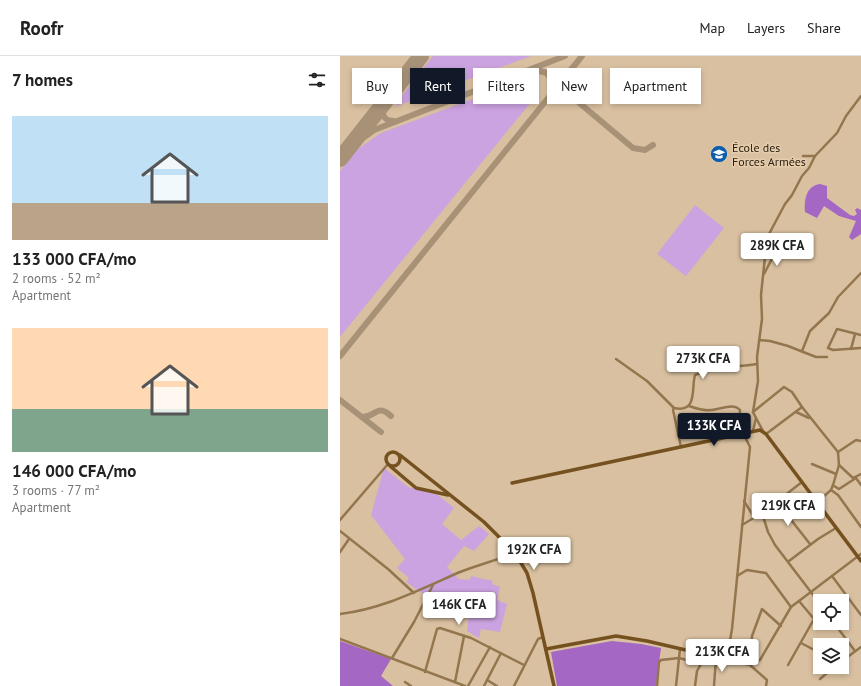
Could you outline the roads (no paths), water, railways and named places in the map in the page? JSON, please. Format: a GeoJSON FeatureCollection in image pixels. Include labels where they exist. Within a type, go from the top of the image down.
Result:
{"type":"FeatureCollection","features":[{"type":"Feature","properties":{"kind":"street"},"geometry":{"type":"LineString","coordinates":[[861,96],[846,116],[837,133],[815,156],[809,168],[802,176],[792,195],[785,204],[769,234],[766,246],[757,364],[758,381],[753,412],[764,433],[802,482],[815,504],[859,556],[861,561]]}},
{"type":"Feature","properties":{"kind":"street"},"geometry":{"type":"LineString","coordinates":[[803,156],[815,156]]}},
{"type":"Feature","properties":{"kind":"street"},"geometry":{"type":"LineString","coordinates":[[764,274],[775,252]]}},
{"type":"Feature","properties":{"kind":"street"},"geometry":{"type":"LineString","coordinates":[[802,350],[810,331],[829,313],[838,297],[861,273]]}},
{"type":"Feature","properties":{"kind":"street"},"geometry":{"type":"LineString","coordinates":[[861,336],[837,329],[828,348],[833,350],[861,348]]}},
{"type":"Feature","properties":{"kind":"street"},"geometry":{"type":"LineString","coordinates":[[851,349],[855,334]]}},
{"type":"Feature","properties":{"kind":"street"},"geometry":{"type":"LineString","coordinates":[[759,340],[770,341],[802,350],[816,357],[827,357]]}},
{"type":"Feature","properties":{"kind":"street"},"geometry":{"type":"LineString","coordinates":[[616,359],[646,381],[674,408],[680,409],[689,406],[709,411],[731,406],[737,407],[740,410],[739,422],[742,433],[750,447],[730,646],[728,652],[718,658],[716,662],[714,686]]}},
{"type":"Feature","properties":{"kind":"street"},"geometry":{"type":"LineString","coordinates":[[689,406],[694,394],[695,375],[729,366],[743,367],[757,364]]}},
{"type":"Feature","properties":{"kind":"street"},"geometry":{"type":"LineString","coordinates":[[753,412],[784,387],[792,392],[838,452],[839,465],[834,485],[831,490],[815,504]]}},
{"type":"Feature","properties":{"kind":"street"},"geometry":{"type":"LineString","coordinates":[[512,483],[742,433],[753,431],[764,433],[802,407]]}},
{"type":"Feature","properties":{"kind":"street"},"geometry":{"type":"LineString","coordinates":[[674,408],[673,410],[681,447]]}},
{"type":"Feature","properties":{"kind":"street"},"geometry":{"type":"LineString","coordinates":[[796,412],[812,419]]}},
{"type":"Feature","properties":{"kind":"street"},"geometry":{"type":"LineString","coordinates":[[753,431],[756,418]]}},
{"type":"Feature","properties":{"kind":"street"},"geometry":{"type":"LineString","coordinates":[[838,452],[856,440],[861,441]]}},
{"type":"Feature","properties":{"kind":"street"},"geometry":{"type":"LineString","coordinates":[[449,495],[416,488],[389,465],[386,460],[387,454],[394,451],[400,455],[497,533],[515,553],[530,581],[554,686]]}},
{"type":"Feature","properties":{"kind":"street"},"geometry":{"type":"LineString","coordinates":[[389,465],[395,466],[399,464],[400,455]]}},
{"type":"Feature","properties":{"kind":"street"},"geometry":{"type":"LineString","coordinates":[[812,464],[836,474]]}},
{"type":"Feature","properties":{"kind":"street"},"geometry":{"type":"LineString","coordinates":[[340,520],[389,465]]}},
{"type":"Feature","properties":{"kind":"street"},"geometry":{"type":"LineString","coordinates":[[839,465],[850,477],[856,478],[861,485]]}},
{"type":"Feature","properties":{"kind":"street"},"geometry":{"type":"LineString","coordinates":[[834,485],[838,489],[861,474]]}},
{"type":"Feature","properties":{"kind":"street"},"geometry":{"type":"LineString","coordinates":[[742,525],[762,513],[802,482]]}},
{"type":"Feature","properties":{"kind":"street"},"geometry":{"type":"LineString","coordinates":[[831,490],[838,496],[861,527]]}},
{"type":"Feature","properties":{"kind":"street"},"geometry":{"type":"LineString","coordinates":[[744,501],[754,517]]}},
{"type":"Feature","properties":{"kind":"street"},"geometry":{"type":"LineString","coordinates":[[777,502],[810,544]]}},
{"type":"Feature","properties":{"kind":"street"},"geometry":{"type":"LineString","coordinates":[[762,513],[768,532],[775,544],[813,595]]}},
{"type":"Feature","properties":{"kind":"street"},"geometry":{"type":"LineString","coordinates":[[789,561],[810,544],[836,528]]}},
{"type":"Feature","properties":{"kind":"street"},"geometry":{"type":"LineString","coordinates":[[340,531],[388,569],[414,593]]}},
{"type":"Feature","properties":{"kind":"street"},"geometry":{"type":"LineString","coordinates":[[340,552],[350,539]]}},
{"type":"Feature","properties":{"kind":"street"},"geometry":{"type":"LineString","coordinates":[[340,614],[378,606],[414,593],[462,571],[515,553]]}},
{"type":"Feature","properties":{"kind":"street"},"geometry":{"type":"LineString","coordinates":[[546,649],[616,636],[647,641],[718,658],[751,664],[760,660],[781,626],[791,606],[859,556]]}},
{"type":"Feature","properties":{"kind":"street"},"geometry":{"type":"LineString","coordinates":[[737,576],[748,570],[766,573],[791,606]]}},
{"type":"Feature","properties":{"kind":"street"},"geometry":{"type":"LineString","coordinates":[[832,576],[861,615]]}},
{"type":"Feature","properties":{"kind":"street"},"geometry":{"type":"LineString","coordinates":[[392,658],[414,622],[433,584]]}},
{"type":"Feature","properties":{"kind":"street"},"geometry":{"type":"LineString","coordinates":[[788,665],[814,619],[798,601]]}},
{"type":"Feature","properties":{"kind":"street"},"geometry":{"type":"LineString","coordinates":[[766,686],[767,680],[751,664],[752,636],[762,610],[781,626]]}},
{"type":"Feature","properties":{"kind":"street"},"geometry":{"type":"LineString","coordinates":[[425,672],[437,629],[443,628],[464,635],[524,665]]}},
{"type":"Feature","properties":{"kind":"street"},"geometry":{"type":"LineString","coordinates":[[839,630],[855,651]]}},
{"type":"Feature","properties":{"kind":"street"},"geometry":{"type":"LineString","coordinates":[[455,682],[464,635]]}},
{"type":"Feature","properties":{"kind":"street"},"geometry":{"type":"LineString","coordinates":[[514,686],[538,639],[543,637]]}},
{"type":"Feature","properties":{"kind":"street"},"geometry":{"type":"LineString","coordinates":[[340,639],[465,686]]}},
{"type":"Feature","properties":{"kind":"street"},"geometry":{"type":"LineString","coordinates":[[801,643],[813,649]]}},
{"type":"Feature","properties":{"kind":"street"},"geometry":{"type":"LineString","coordinates":[[468,686],[490,647]]}},
{"type":"Feature","properties":{"kind":"street"},"geometry":{"type":"LineString","coordinates":[[849,656],[861,647]]}},
{"type":"Feature","properties":{"kind":"street"},"geometry":{"type":"LineString","coordinates":[[676,686],[680,649]]}},
{"type":"Feature","properties":{"kind":"street"},"geometry":{"type":"LineString","coordinates":[[484,686],[501,653]]}},
{"type":"Feature","properties":{"kind":"street"},"geometry":{"type":"LineString","coordinates":[[657,686],[659,662],[664,659],[679,658],[701,664],[716,662]]}},
{"type":"Feature","properties":{"kind":"street"},"geometry":{"type":"LineString","coordinates":[[695,686],[697,671],[701,664]]}},
{"type":"Feature","properties":{"kind":"street"},"geometry":{"type":"LineString","coordinates":[[820,679],[826,674]]}},
{"type":"Feature","properties":{"kind":"street"},"geometry":{"type":"LineString","coordinates":[[487,680],[497,686]]}},
{"type":"Feature","properties":{"kind":"street"},"geometry":{"type":"LineString","coordinates":[[405,682],[411,686]]}},
{"type":"Feature","properties":{"kind":"place","name":"École des Forces Armées"},"geometry":{"type":"Point","coordinates":[719,154]}}]}
